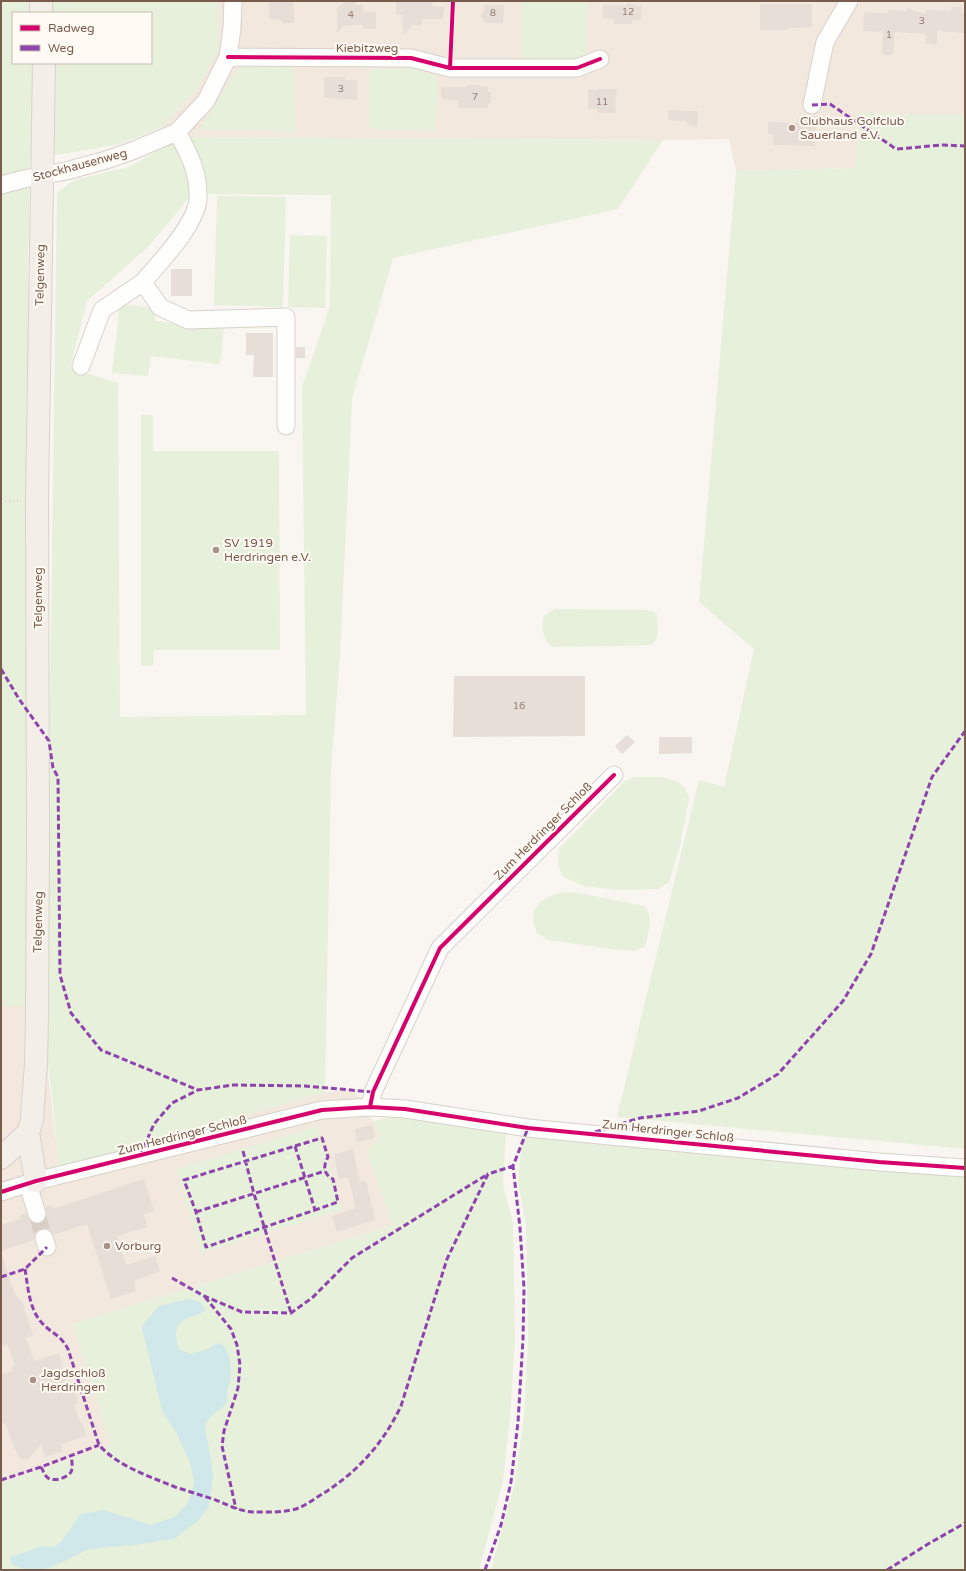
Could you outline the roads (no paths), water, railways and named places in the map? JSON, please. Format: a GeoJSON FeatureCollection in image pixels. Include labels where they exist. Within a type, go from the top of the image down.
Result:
{"type":"FeatureCollection","features":[{"type":"Feature","properties":{"kind":"main road"},"geometry":{"type":"LineString","coordinates":[[41,1],[41,12]]}},
{"type":"Feature","properties":{"kind":"main road","name":"Telgenweg"},"geometry":{"type":"LineString","coordinates":[[32,1182],[28,1133],[32,1120],[37,1025],[37,493],[44,64]]}},
{"type":"Feature","properties":{"kind":"main road"},"geometry":{"type":"LineString","coordinates":[[1,1158],[28,1133]]}},
{"type":"Feature","properties":{"kind":"street","name":"Stockhausenweg"},"geometry":{"type":"LineString","coordinates":[[1,185],[66,171],[106,160],[177,132],[206,101],[228,57],[232,28],[233,1]]}},
{"type":"Feature","properties":{"kind":"street"},"geometry":{"type":"LineString","coordinates":[[812,105],[824,42],[849,1]]}},
{"type":"Feature","properties":{"kind":"street","name":"Kiebitzweg"},"geometry":{"type":"LineString","coordinates":[[228,57],[411,58],[450,68],[577,68],[600,59]]}},
{"type":"Feature","properties":{"kind":"street"},"geometry":{"type":"LineString","coordinates":[[81,366],[102,310],[144,282],[173,247],[192,218],[198,200],[198,182],[194,166],[177,132]]}},
{"type":"Feature","properties":{"kind":"street"},"geometry":{"type":"LineString","coordinates":[[144,282],[160,307],[188,320],[286,317],[286,426]]}},
{"type":"Feature","properties":{"kind":"street","name":"Zum Herdringer Schloß"},"geometry":{"type":"LineString","coordinates":[[370,1108],[373,1092],[440,948],[614,775]]}},
{"type":"Feature","properties":{"kind":"street","name":"Zum Herdringer Schloß"},"geometry":{"type":"LineString","coordinates":[[1,1192],[32,1182],[322,1110],[370,1108],[405,1109],[528,1128],[879,1162],[965,1168]]}},
{"type":"Feature","properties":{"kind":"street"},"geometry":{"type":"LineString","coordinates":[[32,1182],[37,1214]]}},
{"type":"Feature","properties":{"kind":"water"},"geometry":{"type":"Polygon","coordinates":[[[190,1299],[199,1302],[203,1305],[205,1310],[183,1321],[178,1327],[176,1335],[179,1349],[190,1354],[208,1349],[217,1343],[221,1344],[227,1351],[231,1367],[227,1401],[223,1407],[212,1415],[206,1423],[205,1429],[213,1477],[209,1506],[199,1520],[174,1539],[134,1545],[89,1549],[54,1566],[41,1570],[27,1570],[13,1565],[10,1557],[42,1546],[54,1547],[61,1542],[81,1514],[104,1510],[151,1525],[174,1517],[186,1505],[191,1496],[194,1482],[190,1462],[176,1432],[162,1411],[142,1328],[144,1323],[159,1306],[190,1299]]]}},
{"type":"Feature","properties":{"kind":"tunnel"},"geometry":{"type":"LineString","coordinates":[[37,1214],[44,1238]]}},
{"type":"Feature","properties":{"kind":"place","name":"Clubhaus Golfclub Sauerland e.V."},"geometry":{"type":"Point","coordinates":[792,128]}},
{"type":"Feature","properties":{"kind":"place","name":"SV 1919 Herdringen e.V."},"geometry":{"type":"Point","coordinates":[216,550]}},
{"type":"Feature","properties":{"kind":"place","name":"Vorburg"},"geometry":{"type":"Point","coordinates":[107,1246]}},
{"type":"Feature","properties":{"kind":"place","name":"Jagdschloß Herdringen"},"geometry":{"type":"Point","coordinates":[33,1380]}}]}
